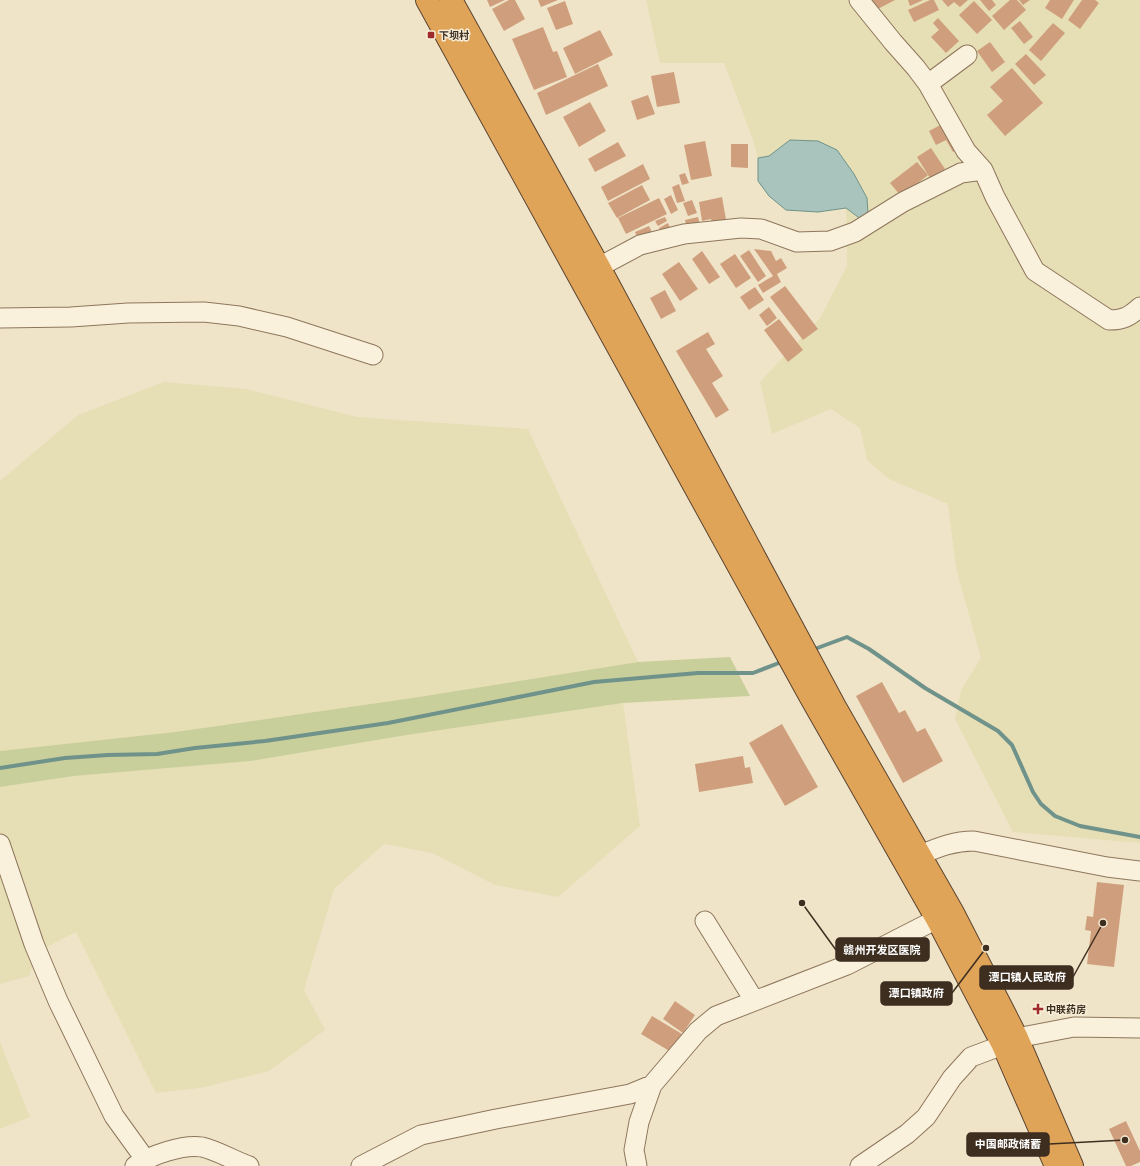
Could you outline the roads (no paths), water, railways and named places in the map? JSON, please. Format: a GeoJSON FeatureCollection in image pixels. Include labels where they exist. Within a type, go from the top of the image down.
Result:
{"type":"FeatureCollection","features":[{"type":"Feature","properties":{"kind":"highway"},"geometry":{"type":"LineString","coordinates":[[427,0],[581,280],[778,620],[828,711],[937,919],[1010,1041],[1056,1166]]}},
{"type":"Feature","properties":{"kind":"highway"},"geometry":{"type":"LineString","coordinates":[[451,0],[599,267],[778,620]]}},
{"type":"Feature","properties":{"kind":"highway"},"geometry":{"type":"LineString","coordinates":[[828,711],[920,855],[953,913],[1010,1041],[1072,1166]]}},
{"type":"Feature","properties":{"kind":"street"},"geometry":{"type":"LineString","coordinates":[[859,0],[928,84],[966,151],[983,170],[995,197],[1035,271],[1109,320],[1122,320],[1130,316],[1140,307]]}},
{"type":"Feature","properties":{"kind":"street"},"geometry":{"type":"LineString","coordinates":[[928,84],[967,55]]}},
{"type":"Feature","properties":{"kind":"street"},"geometry":{"type":"LineString","coordinates":[[581,280],[599,267],[640,245],[684,234],[741,228],[761,229],[797,242],[830,241],[855,232],[903,202],[961,173],[983,170]]}},
{"type":"Feature","properties":{"kind":"street"},"geometry":{"type":"LineString","coordinates":[[0,318],[204,312],[239,316],[287,328],[373,355]]}},
{"type":"Feature","properties":{"kind":"street"},"geometry":{"type":"LineString","coordinates":[[920,855],[951,843],[974,841],[1107,867],[1140,871]]}},
{"type":"Feature","properties":{"kind":"street"},"geometry":{"type":"LineString","coordinates":[[0,844],[34,944],[58,1000],[114,1116],[140,1163],[175,1150],[202,1147],[248,1166]]}},
{"type":"Feature","properties":{"kind":"street"},"geometry":{"type":"LineString","coordinates":[[637,1166],[634,1150],[639,1122],[652,1085],[698,1031],[716,1016],[847,965],[937,919]]}},
{"type":"Feature","properties":{"kind":"street"},"geometry":{"type":"LineString","coordinates":[[705,921],[754,1000]]}},
{"type":"Feature","properties":{"kind":"street"},"geometry":{"type":"LineString","coordinates":[[860,1166],[907,1134],[926,1117],[952,1078],[971,1057],[1010,1041],[1074,1027],[1140,1028]]}},
{"type":"Feature","properties":{"kind":"street"},"geometry":{"type":"LineString","coordinates":[[361,1166],[421,1135],[496,1119],[630,1094],[652,1085]]}},
{"type":"Feature","properties":{"kind":"water"},"geometry":{"type":"Polygon","coordinates":[[[790,140],[818,141],[837,150],[854,174],[867,198],[868,213],[862,220],[846,208],[818,212],[786,210],[769,196],[758,181],[758,158],[769,156],[790,140]]]}},
{"type":"Feature","properties":{"kind":"waterway"},"geometry":{"type":"LineString","coordinates":[[812,650],[847,637],[869,649],[925,688],[998,731],[1012,745],[1033,792],[1041,804],[1055,816],[1080,826],[1140,837]]}},
{"type":"Feature","properties":{"kind":"waterway"},"geometry":{"type":"LineString","coordinates":[[0,768],[65,758],[157,754],[195,748],[265,741],[388,723],[594,682],[698,673],[753,673],[784,661]]}},
{"type":"Feature","properties":{"kind":"place","name":"下坝村"},"geometry":{"type":"Point","coordinates":[431,35]}},
{"type":"Feature","properties":{"kind":"place","name":"赣州开发区医院"},"geometry":{"type":"Point","coordinates":[802,903]}},
{"type":"Feature","properties":{"kind":"place","name":"潭口镇人民政府"},"geometry":{"type":"Point","coordinates":[1103,923]}},
{"type":"Feature","properties":{"kind":"place","name":"潭口镇政府"},"geometry":{"type":"Point","coordinates":[986,948]}},
{"type":"Feature","properties":{"kind":"place","name":"中联药房"},"geometry":{"type":"Point","coordinates":[1038,1009]}},
{"type":"Feature","properties":{"kind":"place","name":"中国邮政储蓄"},"geometry":{"type":"Point","coordinates":[1125,1140]}}]}
